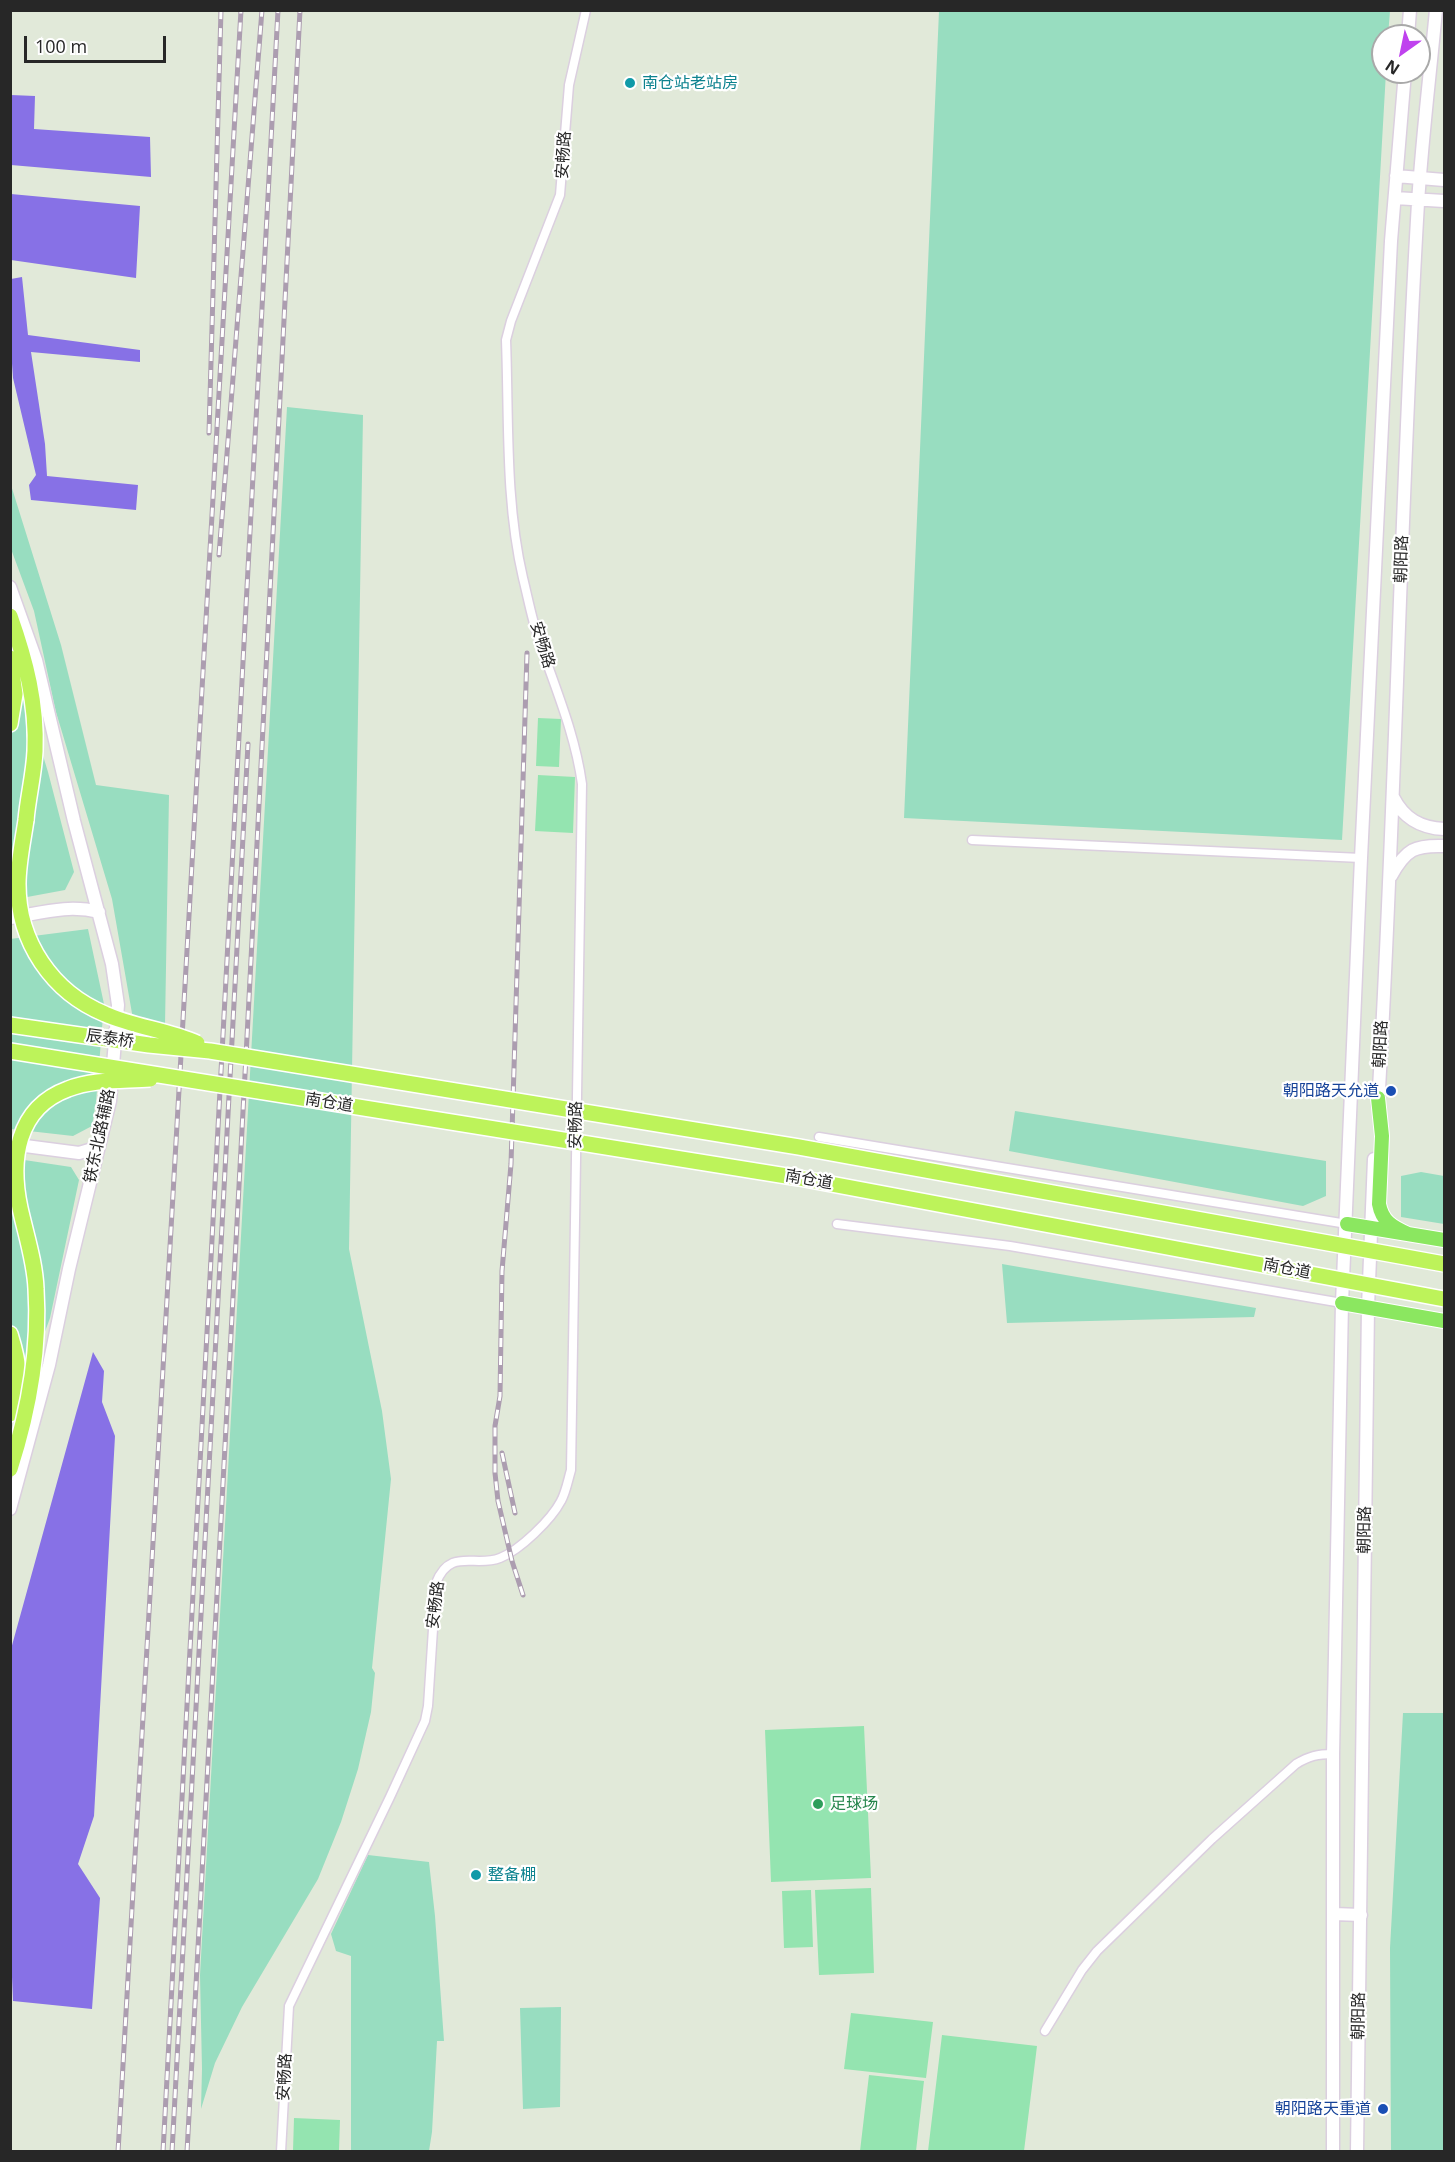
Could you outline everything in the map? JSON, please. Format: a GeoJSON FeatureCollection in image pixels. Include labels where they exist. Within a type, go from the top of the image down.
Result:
{"type":"FeatureCollection","features":[{"type":"Feature","properties":{"kind":"highway"},"geometry":{"type":"LineString","coordinates":[[10,616],[28,674],[35,719],[35,754],[18,881],[20,914],[32,948],[54,980],[87,1006],[130,1023],[195,1042],[210,1051]]}},
{"type":"Feature","properties":{"kind":"highway"},"geometry":{"type":"LineString","coordinates":[[10,658],[15,694],[10,724]]}},
{"type":"Feature","properties":{"kind":"highway","name":"辰泰桥"},"geometry":{"type":"LineString","coordinates":[[10,1025],[149,1045],[210,1051]]}},
{"type":"Feature","properties":{"kind":"highway","name":"辰泰桥"},"geometry":{"type":"LineString","coordinates":[[10,1051],[171,1078]]}},
{"type":"Feature","properties":{"kind":"highway","name":"南仓道"},"geometry":{"type":"LineString","coordinates":[[210,1051],[798,1147],[1444,1264]]}},
{"type":"Feature","properties":{"kind":"highway"},"geometry":{"type":"LineString","coordinates":[[10,1469],[31,1390],[36,1343],[36,1286],[16,1179],[16,1155],[22,1134],[40,1107],[67,1089],[95,1083],[171,1078]]}},
{"type":"Feature","properties":{"kind":"highway","name":"南仓道"},"geometry":{"type":"LineString","coordinates":[[171,1078],[799,1178],[1444,1299]]}},
{"type":"Feature","properties":{"kind":"highway"},"geometry":{"type":"LineString","coordinates":[[10,1334],[18,1359],[20,1381],[10,1414]]}},
{"type":"Feature","properties":{"kind":"main road","name":"朝阳路"},"geometry":{"type":"LineString","coordinates":[[1357,2151],[1370,1228],[1393,796],[1418,199],[1436,10]]}},
{"type":"Feature","properties":{"kind":"main road","name":"朝阳路"},"geometry":{"type":"LineString","coordinates":[[1333,2151],[1333,1754],[1342,1303],[1361,858],[1396,176],[1404,84]]}},
{"type":"Feature","properties":{"kind":"main road"},"geometry":{"type":"LineString","coordinates":[[1396,176],[1444,180]]}},
{"type":"Feature","properties":{"kind":"main road"},"geometry":{"type":"LineString","coordinates":[[1395,198],[1444,201]]}},
{"type":"Feature","properties":{"kind":"main road","name":"铁东北路辅路"},"geometry":{"type":"LineString","coordinates":[[10,587],[36,660],[112,964],[118,1005],[111,1101],[69,1269],[50,1365],[10,1509]]}},
{"type":"Feature","properties":{"kind":"main road"},"geometry":{"type":"LineString","coordinates":[[1393,796],[1399,809],[1409,818],[1428,828],[1444,829]]}},
{"type":"Feature","properties":{"kind":"main road"},"geometry":{"type":"LineString","coordinates":[[1389,880],[1397,864],[1413,850],[1423,846],[1444,846]]}},
{"type":"Feature","properties":{"kind":"main road"},"geometry":{"type":"LineString","coordinates":[[10,918],[73,908],[99,912]]}},
{"type":"Feature","properties":{"kind":"main road"},"geometry":{"type":"LineString","coordinates":[[1378,1098],[1381,1127],[1379,1204],[1381,1215],[1394,1228],[1408,1234]]}},
{"type":"Feature","properties":{"kind":"main road"},"geometry":{"type":"LineString","coordinates":[[10,1144],[79,1153],[99,1147]]}},
{"type":"Feature","properties":{"kind":"main road"},"geometry":{"type":"LineString","coordinates":[[1347,1224],[1444,1240]]}},
{"type":"Feature","properties":{"kind":"main road"},"geometry":{"type":"LineString","coordinates":[[1342,1303],[1444,1321]]}},
{"type":"Feature","properties":{"kind":"main road"},"geometry":{"type":"LineString","coordinates":[[1334,1914],[1361,1915]]}},
{"type":"Feature","properties":{"kind":"street","name":"安畅路"},"geometry":{"type":"LineString","coordinates":[[281,2151],[289,2006],[425,1721],[436,1583],[440,1572],[453,1563],[500,1558],[533,1535],[561,1501],[571,1470],[582,784],[579,762],[566,713],[538,637],[521,566],[512,499],[506,340],[511,321],[560,195],[569,85],[586,10]]}},
{"type":"Feature","properties":{"kind":"street"},"geometry":{"type":"LineString","coordinates":[[972,840],[1361,858]]}},
{"type":"Feature","properties":{"kind":"street"},"geometry":{"type":"LineString","coordinates":[[819,1137],[1347,1224]]}},
{"type":"Feature","properties":{"kind":"street"},"geometry":{"type":"LineString","coordinates":[[837,1224],[1010,1246],[1342,1303]]}},
{"type":"Feature","properties":{"kind":"street"},"geometry":{"type":"LineString","coordinates":[[1045,2031],[1082,1970],[1119,1928],[1212,1839],[1296,1764],[1306,1757],[1333,1754]]}},
{"type":"Feature","properties":{"kind":"green space"},"geometry":{"type":"Polygon","coordinates":[[[939,11],[1390,11],[1389,24],[1371,24],[1371,84],[1385,84],[1342,840],[904,818],[939,11]]]}},
{"type":"Feature","properties":{"kind":"green space"},"geometry":{"type":"Polygon","coordinates":[[[287,407],[363,415],[349,1249],[382,1411],[391,1479],[372,1668],[375,1673],[371,1712],[358,1769],[341,1822],[318,1879],[242,2007],[215,2063],[201,2109],[200,1975],[287,407]]]}},
{"type":"Feature","properties":{"kind":"green space"},"geometry":{"type":"Polygon","coordinates":[[[10,482],[61,645],[96,785],[169,795],[165,1025],[133,1019],[112,899],[56,712],[34,611],[11,549],[10,482]]]}},
{"type":"Feature","properties":{"kind":"green space"},"geometry":{"type":"Polygon","coordinates":[[[10,648],[48,772],[74,872],[65,890],[11,900],[10,648]]]}},
{"type":"Feature","properties":{"kind":"green space"},"geometry":{"type":"Polygon","coordinates":[[[538,718],[561,719],[559,767],[536,766],[538,718]]]}},
{"type":"Feature","properties":{"kind":"green space"},"geometry":{"type":"Polygon","coordinates":[[[538,775],[575,777],[573,833],[535,831],[538,775]]]}},
{"type":"Feature","properties":{"kind":"green space"},"geometry":{"type":"Polygon","coordinates":[[[88,929],[104,1004],[92,1126],[73,1136],[11,1129],[10,939],[88,929]]]}},
{"type":"Feature","properties":{"kind":"green space"},"geometry":{"type":"Polygon","coordinates":[[[1015,1111],[1326,1161],[1326,1196],[1303,1206],[1009,1151],[1015,1111]]]}},
{"type":"Feature","properties":{"kind":"green space"},"geometry":{"type":"Polygon","coordinates":[[[11,1158],[71,1167],[79,1180],[50,1318],[11,1424],[11,1158]]]}},
{"type":"Feature","properties":{"kind":"green space"},"geometry":{"type":"Polygon","coordinates":[[[1421,1172],[1444,1176],[1444,1224],[1401,1217],[1401,1176],[1421,1172]]]}},
{"type":"Feature","properties":{"kind":"green space"},"geometry":{"type":"Polygon","coordinates":[[[1002,1264],[1256,1308],[1254,1317],[1007,1323],[1002,1264]]]}},
{"type":"Feature","properties":{"kind":"green space"},"geometry":{"type":"Polygon","coordinates":[[[1403,1713],[1444,1713],[1444,2151],[1391,2151],[1390,1948],[1403,1713]]]}},
{"type":"Feature","properties":{"kind":"green space","name":"足球场"},"geometry":{"type":"Polygon","coordinates":[[[864,1726],[871,1878],[771,1882],[765,1730],[864,1726]]]}},
{"type":"Feature","properties":{"kind":"green space"},"geometry":{"type":"Polygon","coordinates":[[[368,1855],[429,1862],[444,2041],[437,2041],[429,2151],[351,2151],[351,1956],[336,1951],[331,1934],[368,1855]]]}},
{"type":"Feature","properties":{"kind":"green space"},"geometry":{"type":"Polygon","coordinates":[[[871,1888],[874,1973],[819,1975],[815,1890],[871,1888]]]}},
{"type":"Feature","properties":{"kind":"green space"},"geometry":{"type":"Polygon","coordinates":[[[811,1890],[813,1947],[784,1948],[782,1891],[811,1890]]]}},
{"type":"Feature","properties":{"kind":"green space"},"geometry":{"type":"Polygon","coordinates":[[[561,2007],[560,2107],[523,2109],[520,2008],[561,2007]]]}},
{"type":"Feature","properties":{"kind":"green space"},"geometry":{"type":"Polygon","coordinates":[[[851,2013],[933,2022],[926,2078],[844,2069],[851,2013]]]}},
{"type":"Feature","properties":{"kind":"green space"},"geometry":{"type":"Polygon","coordinates":[[[942,2035],[1037,2046],[1024,2151],[928,2151],[942,2035]]]}},
{"type":"Feature","properties":{"kind":"green space"},"geometry":{"type":"Polygon","coordinates":[[[869,2075],[924,2081],[916,2151],[860,2151],[869,2075]]]}},
{"type":"Feature","properties":{"kind":"green space"},"geometry":{"type":"Polygon","coordinates":[[[294,2118],[340,2120],[339,2151],[293,2151],[294,2118]]]}},
{"type":"Feature","properties":{"kind":"shaded area"},"geometry":{"type":"Polygon","coordinates":[[[11,95],[35,96],[34,129],[150,137],[151,177],[11,165],[11,95]]]}},
{"type":"Feature","properties":{"kind":"shaded area"},"geometry":{"type":"Polygon","coordinates":[[[11,194],[140,206],[136,278],[11,260],[11,194]]]}},
{"type":"Feature","properties":{"kind":"shaded area"},"geometry":{"type":"Polygon","coordinates":[[[22,277],[28,335],[140,350],[140,362],[31,352],[45,444],[47,476],[138,485],[136,510],[31,500],[29,485],[36,475],[13,378],[10,335],[11,279],[22,277]]]}},
{"type":"Feature","properties":{"kind":"shaded area"},"geometry":{"type":"Polygon","coordinates":[[[93,1352],[104,1371],[102,1402],[115,1436],[94,1816],[78,1864],[100,1898],[92,2009],[13,2001],[10,1929],[11,1649],[93,1352]]]}},
{"type":"Feature","properties":{"kind":"railway"},"geometry":{"type":"LineString","coordinates":[[209,433],[221,10]]}},
{"type":"Feature","properties":{"kind":"railway"},"geometry":{"type":"LineString","coordinates":[[118,2152],[241,10]]}},
{"type":"Feature","properties":{"kind":"railway"},"geometry":{"type":"LineString","coordinates":[[219,555],[262,10]]}},
{"type":"Feature","properties":{"kind":"railway"},"geometry":{"type":"LineString","coordinates":[[163,2152],[278,10]]}},
{"type":"Feature","properties":{"kind":"railway"},"geometry":{"type":"LineString","coordinates":[[187,2152],[300,10]]}},
{"type":"Feature","properties":{"kind":"railway"},"geometry":{"type":"LineString","coordinates":[[523,1595],[512,1561],[498,1501],[495,1473],[495,1426],[500,1396],[502,1271],[511,1164],[527,653]]}},
{"type":"Feature","properties":{"kind":"railway"},"geometry":{"type":"LineString","coordinates":[[172,2152],[248,744]]}},
{"type":"Feature","properties":{"kind":"railway"},"geometry":{"type":"LineString","coordinates":[[502,1453],[515,1513]]}},
{"type":"Feature","properties":{"kind":"place","name":"南仓站老站房"},"geometry":{"type":"Point","coordinates":[630,83]}},
{"type":"Feature","properties":{"kind":"place","name":"朝阳路天允道"},"geometry":{"type":"Point","coordinates":[1391,1091]}},
{"type":"Feature","properties":{"kind":"place","name":"足球场"},"geometry":{"type":"Point","coordinates":[818,1804]}},
{"type":"Feature","properties":{"kind":"place","name":"整备棚"},"geometry":{"type":"Point","coordinates":[476,1875]}},
{"type":"Feature","properties":{"kind":"place","name":"朝阳路天重道"},"geometry":{"type":"Point","coordinates":[1383,2109]}}]}
